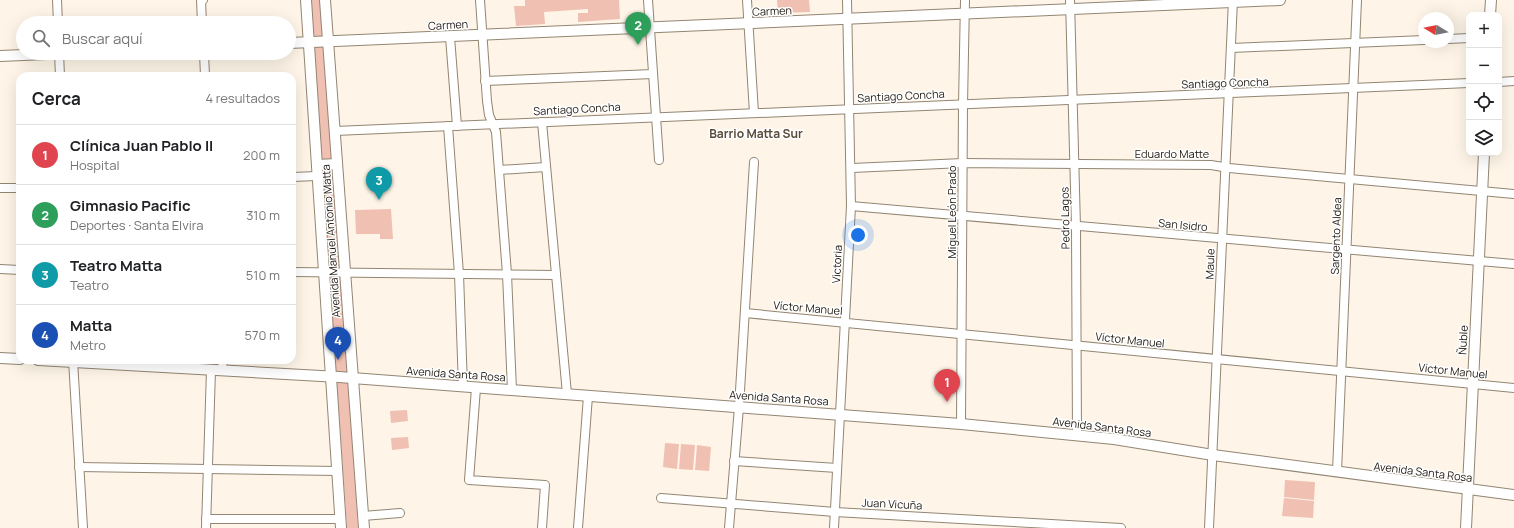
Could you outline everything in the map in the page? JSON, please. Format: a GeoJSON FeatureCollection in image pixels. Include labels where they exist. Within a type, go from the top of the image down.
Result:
{"type":"FeatureCollection","features":[{"type":"Feature","properties":{"kind":"main road","name":"Avenida Manuel Antonio Matta"},"geometry":{"type":"LineString","coordinates":[[306,0],[341,523]]}},
{"type":"Feature","properties":{"kind":"main road","name":"Avenida Manuel Antonio Matta"},"geometry":{"type":"LineString","coordinates":[[325,0],[364,528]]}},
{"type":"Feature","properties":{"kind":"main road","name":"Carmen"},"geometry":{"type":"LineString","coordinates":[[296,43],[965,15],[1070,5],[1280,0]]}},
{"type":"Feature","properties":{"kind":"main road"},"geometry":{"type":"LineString","coordinates":[[1490,0],[1490,12]]}},
{"type":"Feature","properties":{"kind":"main road"},"geometry":{"type":"LineString","coordinates":[[0,56],[16,55]]}},
{"type":"Feature","properties":{"kind":"main road","name":"Ñuble"},"geometry":{"type":"LineString","coordinates":[[1466,528],[1484,156]]}},
{"type":"Feature","properties":{"kind":"main road"},"geometry":{"type":"LineString","coordinates":[[317,166],[337,164]]}},
{"type":"Feature","properties":{"kind":"main road"},"geometry":{"type":"LineString","coordinates":[[0,358],[16,359]]}},
{"type":"Feature","properties":{"kind":"main road","name":"Avenida Santa Rosa"},"geometry":{"type":"LineString","coordinates":[[119,364],[353,378],[961,424],[1077,435],[1336,472],[1514,495]]}},
{"type":"Feature","properties":{"kind":"street"},"geometry":{"type":"LineString","coordinates":[[56,0],[57,16]]}},
{"type":"Feature","properties":{"kind":"street"},"geometry":{"type":"LineString","coordinates":[[202,0],[202,16]]}},
{"type":"Feature","properties":{"kind":"street"},"geometry":{"type":"LineString","coordinates":[[480,0],[488,110],[496,132],[507,274],[512,390]]}},
{"type":"Feature","properties":{"kind":"street"},"geometry":{"type":"LineString","coordinates":[[648,0],[659,160]]}},
{"type":"Feature","properties":{"kind":"street"},"geometry":{"type":"LineString","coordinates":[[747,0],[754,113]]}},
{"type":"Feature","properties":{"kind":"street","name":"Victoria"},"geometry":{"type":"LineString","coordinates":[[834,528],[852,168],[847,0]]}},
{"type":"Feature","properties":{"kind":"street","name":"Miguel León Prado"},"geometry":{"type":"LineString","coordinates":[[961,424],[965,0]]}},
{"type":"Feature","properties":{"kind":"street","name":"Sargento Aldea"},"geometry":{"type":"LineString","coordinates":[[1336,472],[1342,372],[1357,0]]}},
{"type":"Feature","properties":{"kind":"street","name":"Maule"},"geometry":{"type":"LineString","coordinates":[[1209,528],[1233,1]]}},
{"type":"Feature","properties":{"kind":"street","name":"Pedro Lagos"},"geometry":{"type":"LineString","coordinates":[[1070,5],[1076,226],[1077,435]]}},
{"type":"Feature","properties":{"kind":"street"},"geometry":{"type":"LineString","coordinates":[[450,37],[452,126],[463,387]]}},
{"type":"Feature","properties":{"kind":"street"},"geometry":{"type":"LineString","coordinates":[[1454,39],[1466,38]]}},
{"type":"Feature","properties":{"kind":"street"},"geometry":{"type":"LineString","coordinates":[[1231,48],[1418,40]]}},
{"type":"Feature","properties":{"kind":"street"},"geometry":{"type":"LineString","coordinates":[[59,60],[60,72]]}},
{"type":"Feature","properties":{"kind":"street"},"geometry":{"type":"LineString","coordinates":[[204,60],[205,72]]}},
{"type":"Feature","properties":{"kind":"street"},"geometry":{"type":"LineString","coordinates":[[485,81],[653,74]]}},
{"type":"Feature","properties":{"kind":"street"},"geometry":{"type":"LineString","coordinates":[[1502,82],[1514,81]]}},
{"type":"Feature","properties":{"kind":"street","name":"Santiago Concha"},"geometry":{"type":"LineString","coordinates":[[334,131],[493,125],[656,116],[963,105],[1466,83]]}},
{"type":"Feature","properties":{"kind":"street"},"geometry":{"type":"LineString","coordinates":[[542,122],[567,394]]}},
{"type":"Feature","properties":{"kind":"street"},"geometry":{"type":"LineString","coordinates":[[729,528],[739,407],[754,162]]}},
{"type":"Feature","properties":{"kind":"street","name":"Eduardo Matte"},"geometry":{"type":"LineString","coordinates":[[852,168],[963,163],[1210,165],[1514,194]]}},
{"type":"Feature","properties":{"kind":"street"},"geometry":{"type":"LineString","coordinates":[[499,170],[546,167]]}},
{"type":"Feature","properties":{"kind":"street"},"geometry":{"type":"LineString","coordinates":[[296,177],[318,176]]}},
{"type":"Feature","properties":{"kind":"street"},"geometry":{"type":"LineString","coordinates":[[0,188],[16,188]]}},
{"type":"Feature","properties":{"kind":"street","name":"San Isidro"},"geometry":{"type":"LineString","coordinates":[[851,206],[1514,264]]}},
{"type":"Feature","properties":{"kind":"street"},"geometry":{"type":"LineString","coordinates":[[0,269],[16,270]]}},
{"type":"Feature","properties":{"kind":"street"},"geometry":{"type":"LineString","coordinates":[[296,272],[556,275]]}},
{"type":"Feature","properties":{"kind":"street"},"geometry":{"type":"LineString","coordinates":[[838,284],[847,285]]}},
{"type":"Feature","properties":{"kind":"street","name":"Víctor Manuel"},"geometry":{"type":"LineString","coordinates":[[745,313],[1514,388]]}},
{"type":"Feature","properties":{"kind":"street"},"geometry":{"type":"LineString","coordinates":[[73,364],[83,528]]}},
{"type":"Feature","properties":{"kind":"street"},"geometry":{"type":"LineString","coordinates":[[222,364],[223,371]]}},
{"type":"Feature","properties":{"kind":"street"},"geometry":{"type":"LineString","coordinates":[[211,370],[206,524],[341,523]]}},
{"type":"Feature","properties":{"kind":"street"},"geometry":{"type":"LineString","coordinates":[[476,388],[470,480],[545,486],[542,528]]}},
{"type":"Feature","properties":{"kind":"street"},"geometry":{"type":"LineString","coordinates":[[578,528],[588,396]]}},
{"type":"Feature","properties":{"kind":"street"},"geometry":{"type":"LineString","coordinates":[[734,461],[837,468]]}},
{"type":"Feature","properties":{"kind":"street"},"geometry":{"type":"LineString","coordinates":[[79,467],[337,471]]}},
{"type":"Feature","properties":{"kind":"street","name":"Juan Vicuña"},"geometry":{"type":"LineString","coordinates":[[661,498],[835,512],[1121,528]]}},
{"type":"Feature","properties":{"kind":"street"},"geometry":{"type":"LineString","coordinates":[[363,516],[400,513]]}},
{"type":"Feature","properties":{"kind":"shaded area"},"geometry":{"type":"Polygon","coordinates":[[[310,0],[320,0],[350,393],[358,528],[347,528],[310,0]]]}},
{"type":"Feature","properties":{"kind":"shaded area"},"geometry":{"type":"Polygon","coordinates":[[[525,0],[619,0],[620,19],[578,22],[578,13],[588,13],[588,9],[544,12],[545,24],[516,26],[514,6],[525,6],[525,0]]]}},
{"type":"Feature","properties":{"kind":"shaded area"},"geometry":{"type":"Polygon","coordinates":[[[777,0],[809,0],[810,12],[778,13],[777,0]]]}},
{"type":"Feature","properties":{"kind":"shaded area"},"geometry":{"type":"Polygon","coordinates":[[[391,209],[393,239],[380,239],[380,234],[356,234],[355,210],[391,209]]]}},
{"type":"Feature","properties":{"kind":"shaded area"},"geometry":{"type":"Polygon","coordinates":[[[407,410],[408,421],[391,423],[390,411],[407,410]]]}},
{"type":"Feature","properties":{"kind":"shaded area"},"geometry":{"type":"Polygon","coordinates":[[[408,437],[409,448],[392,450],[391,438],[408,437]]]}},
{"type":"Feature","properties":{"kind":"shaded area"},"geometry":{"type":"Polygon","coordinates":[[[665,443],[679,444],[677,469],[663,467],[665,443]]]}},
{"type":"Feature","properties":{"kind":"shaded area"},"geometry":{"type":"Polygon","coordinates":[[[681,444],[695,445],[693,470],[679,469],[681,444]]]}},
{"type":"Feature","properties":{"kind":"shaded area"},"geometry":{"type":"Polygon","coordinates":[[[697,445],[711,447],[709,471],[695,470],[697,445]]]}},
{"type":"Feature","properties":{"kind":"shaded area"},"geometry":{"type":"Polygon","coordinates":[[[1285,480],[1315,482],[1314,500],[1284,497],[1285,480]]]}},
{"type":"Feature","properties":{"kind":"shaded area"},"geometry":{"type":"Polygon","coordinates":[[[1284,498],[1314,501],[1313,518],[1282,516],[1284,498]]]}},
{"type":"Feature","properties":{"kind":"place","name":"Gimnasio Pacific"},"geometry":{"type":"Point","coordinates":[638,45]}},
{"type":"Feature","properties":{"kind":"place","name":"Teatro Matta"},"geometry":{"type":"Point","coordinates":[379,200]}},
{"type":"Feature","properties":{"kind":"place","name":"Matta"},"geometry":{"type":"Point","coordinates":[338,360]}},
{"type":"Feature","properties":{"kind":"place","name":"Clínica Juan Pablo II"},"geometry":{"type":"Point","coordinates":[947,402]}},
{"type":"Feature","properties":{"kind":"district","name":"Barrio Matta Sur"},"geometry":{"type":"Point","coordinates":[756,134]}}]}
